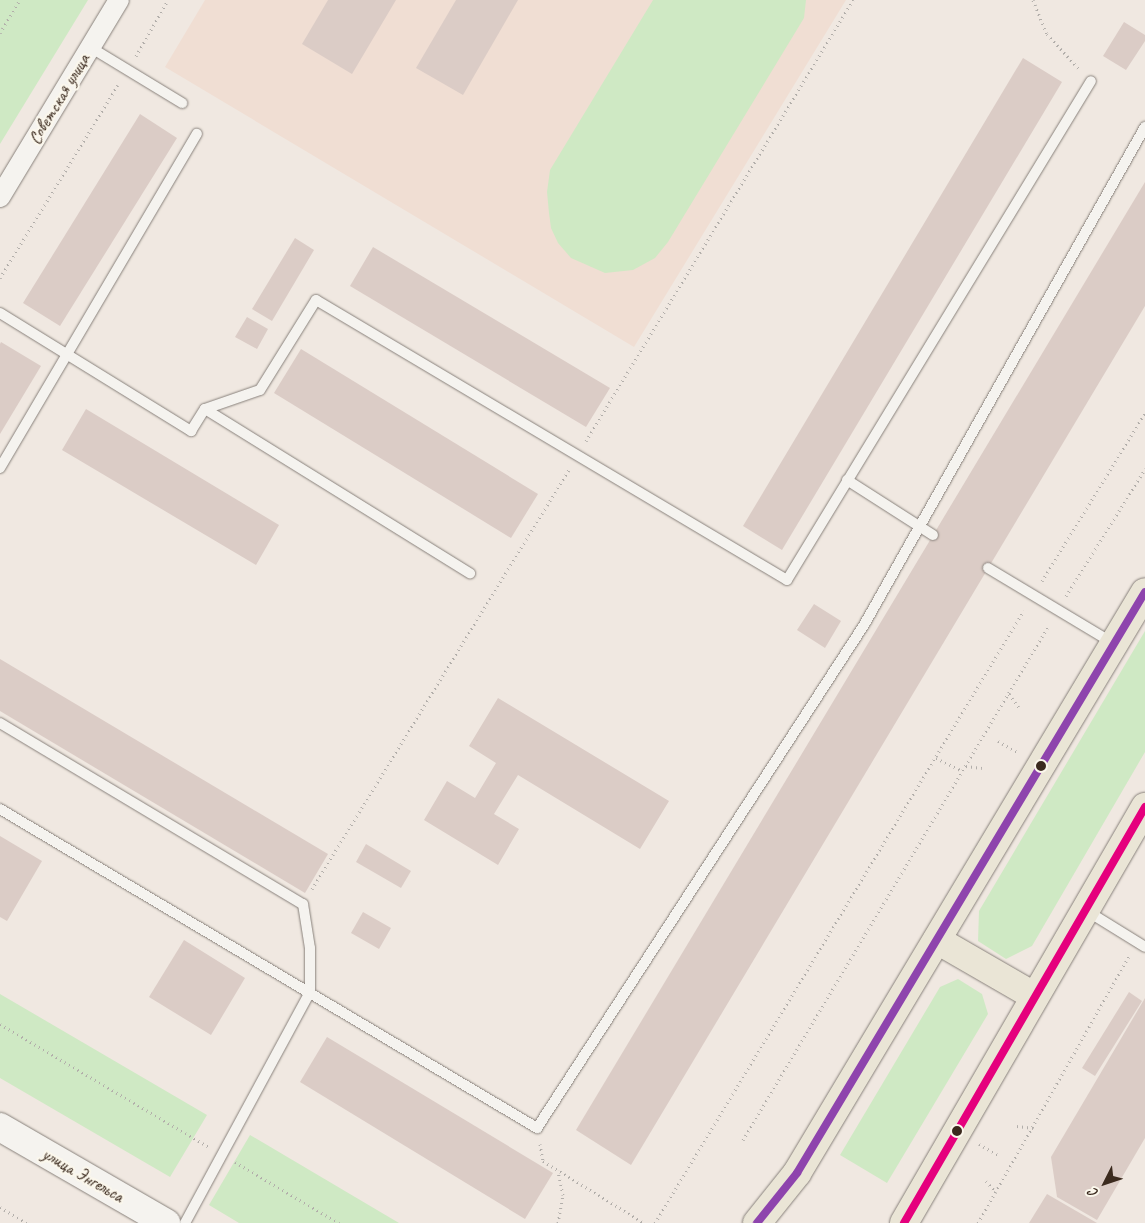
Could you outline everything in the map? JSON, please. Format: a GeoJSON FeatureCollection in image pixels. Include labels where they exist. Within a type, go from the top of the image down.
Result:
{"type":"FeatureCollection","features":[{"type":"Feature","properties":{"kind":"main road"},"geometry":{"type":"LineString","coordinates":[[758,1223],[797,1173],[1145,592]]}},
{"type":"Feature","properties":{"kind":"main road"},"geometry":{"type":"LineString","coordinates":[[904,1223],[1145,807]]}},
{"type":"Feature","properties":{"kind":"main road"},"geometry":{"type":"LineString","coordinates":[[937,940],[1034,996]]}},
{"type":"Feature","properties":{"kind":"main road","name":"улица Энгельса"},"geometry":{"type":"LineString","coordinates":[[0,1127],[166,1223]]}},
{"type":"Feature","properties":{"kind":"street","name":"Советская улица"},"geometry":{"type":"LineString","coordinates":[[0,197],[119,0]]}},
{"type":"Feature","properties":{"kind":"lane"},"geometry":{"type":"LineString","coordinates":[[90,47],[182,103]]}},
{"type":"Feature","properties":{"kind":"lane"},"geometry":{"type":"LineString","coordinates":[[0,313],[191,431],[205,409],[260,390],[316,300],[787,580],[1091,81]]}},
{"type":"Feature","properties":{"kind":"lane"},"geometry":{"type":"LineString","coordinates":[[0,809],[537,1128],[864,625],[919,524],[1145,127]]}},
{"type":"Feature","properties":{"kind":"lane"},"geometry":{"type":"LineString","coordinates":[[0,468],[197,134]]}},
{"type":"Feature","properties":{"kind":"lane"},"geometry":{"type":"LineString","coordinates":[[205,409],[470,573]]}},
{"type":"Feature","properties":{"kind":"lane"},"geometry":{"type":"LineString","coordinates":[[847,480],[919,524],[933,535]]}},
{"type":"Feature","properties":{"kind":"lane"},"geometry":{"type":"LineString","coordinates":[[988,568],[1114,644]]}},
{"type":"Feature","properties":{"kind":"lane"},"geometry":{"type":"LineString","coordinates":[[0,723],[302,904],[310,948],[310,992],[224,1156],[185,1223]]}},
{"type":"Feature","properties":{"kind":"lane"},"geometry":{"type":"LineString","coordinates":[[1084,910],[1141,945]]}},
{"type":"Feature","properties":{"kind":"path"},"geometry":{"type":"LineString","coordinates":[[0,33],[20,0]]}},
{"type":"Feature","properties":{"kind":"path"},"geometry":{"type":"LineString","coordinates":[[0,278],[128,70],[168,0]]}},
{"type":"Feature","properties":{"kind":"path"},"geometry":{"type":"LineString","coordinates":[[1033,0],[1047,34],[1091,81]]}},
{"type":"Feature","properties":{"kind":"path"},"geometry":{"type":"LineString","coordinates":[[655,1223],[1033,595],[1145,413]]}},
{"type":"Feature","properties":{"kind":"path"},"geometry":{"type":"LineString","coordinates":[[743,1140],[1058,610],[1145,469]]}},
{"type":"Feature","properties":{"kind":"path"},"geometry":{"type":"LineString","coordinates":[[1009,694],[1019,708]]}},
{"type":"Feature","properties":{"kind":"path"},"geometry":{"type":"LineString","coordinates":[[936,758],[963,772]]}},
{"type":"Feature","properties":{"kind":"path"},"geometry":{"type":"LineString","coordinates":[[966,766],[982,768]]}},
{"type":"Feature","properties":{"kind":"path"},"geometry":{"type":"LineString","coordinates":[[978,1223],[1141,945]]}},
{"type":"Feature","properties":{"kind":"path"},"geometry":{"type":"LineString","coordinates":[[0,1024],[339,1223]]}},
{"type":"Feature","properties":{"kind":"path"},"geometry":{"type":"LineString","coordinates":[[1017,1126],[1034,1128]]}},
{"type":"Feature","properties":{"kind":"path"},"geometry":{"type":"LineString","coordinates":[[537,1128],[543,1161],[644,1223]]}},
{"type":"Feature","properties":{"kind":"path"},"geometry":{"type":"LineString","coordinates":[[558,1171],[564,1195],[558,1223]]}},
{"type":"Feature","properties":{"kind":"path"},"geometry":{"type":"LineString","coordinates":[[986,1181],[996,1192]]}},
{"type":"Feature","properties":{"kind":"path"},"geometry":{"type":"LineString","coordinates":[[0,1207],[27,1223]]}},
{"type":"Feature","properties":{"kind":"shaded area"},"geometry":{"type":"Polygon","coordinates":[[[205,0],[846,0],[634,347],[165,67],[205,0]]]}},
{"type":"Feature","properties":{"kind":"green space"},"geometry":{"type":"Polygon","coordinates":[[[0,0],[88,0],[0,144],[0,0]]]}},
{"type":"Feature","properties":{"kind":"green space"},"geometry":{"type":"Polygon","coordinates":[[[653,0],[806,0],[804,18],[668,242],[655,258],[633,270],[605,273],[571,258],[558,243],[551,228],[549,213],[547,192],[550,170],[653,0]]]}},
{"type":"Feature","properties":{"kind":"green space"},"geometry":{"type":"Polygon","coordinates":[[[1145,631],[1145,752],[1032,946],[1006,959],[978,941],[979,911],[1145,631]]]}},
{"type":"Feature","properties":{"kind":"green space"},"geometry":{"type":"Polygon","coordinates":[[[958,979],[982,994],[988,1014],[887,1183],[840,1155],[940,987],[958,979]]]}},
{"type":"Feature","properties":{"kind":"green space"},"geometry":{"type":"Polygon","coordinates":[[[0,994],[207,1115],[170,1177],[0,1078],[0,994]]]}},
{"type":"Feature","properties":{"kind":"green space"},"geometry":{"type":"Polygon","coordinates":[[[250,1135],[399,1223],[239,1223],[209,1205],[250,1135]]]}},
{"type":"Feature","properties":{"kind":"building"},"geometry":{"type":"Polygon","coordinates":[[[328,0],[396,0],[352,74],[302,44],[328,0]]]}},
{"type":"Feature","properties":{"kind":"building"},"geometry":{"type":"Polygon","coordinates":[[[456,0],[518,0],[463,95],[416,68],[456,0]]]}},
{"type":"Feature","properties":{"kind":"building"},"geometry":{"type":"Polygon","coordinates":[[[1124,22],[1145,35],[1145,41],[1126,70],[1103,56],[1124,22]]]}},
{"type":"Feature","properties":{"kind":"building"},"geometry":{"type":"Polygon","coordinates":[[[1023,58],[1062,82],[782,550],[743,526],[1023,58]]]}},
{"type":"Feature","properties":{"kind":"building"},"geometry":{"type":"Polygon","coordinates":[[[140,114],[177,138],[60,326],[23,303],[140,114]]]}},
{"type":"Feature","properties":{"kind":"building"},"geometry":{"type":"Polygon","coordinates":[[[1145,182],[1145,306],[631,1165],[576,1130],[1145,182]]]}},
{"type":"Feature","properties":{"kind":"building"},"geometry":{"type":"Polygon","coordinates":[[[295,238],[314,250],[272,321],[252,309],[295,238]]]}},
{"type":"Feature","properties":{"kind":"building"},"geometry":{"type":"Polygon","coordinates":[[[373,247],[610,388],[586,427],[350,286],[373,247]]]}},
{"type":"Feature","properties":{"kind":"building"},"geometry":{"type":"Polygon","coordinates":[[[247,317],[268,329],[257,349],[235,337],[247,317]]]}},
{"type":"Feature","properties":{"kind":"building"},"geometry":{"type":"Polygon","coordinates":[[[1,342],[41,366],[0,434],[0,344],[1,342]]]}},
{"type":"Feature","properties":{"kind":"building"},"geometry":{"type":"Polygon","coordinates":[[[301,349],[538,494],[511,538],[274,393],[301,349]]]}},
{"type":"Feature","properties":{"kind":"building"},"geometry":{"type":"Polygon","coordinates":[[[86,409],[279,525],[256,565],[62,450],[86,409]]]}},
{"type":"Feature","properties":{"kind":"building"},"geometry":{"type":"Polygon","coordinates":[[[814,604],[841,621],[825,648],[797,630],[814,604]]]}},
{"type":"Feature","properties":{"kind":"building"},"geometry":{"type":"Polygon","coordinates":[[[0,659],[328,854],[305,893],[0,711],[0,659]]]}},
{"type":"Feature","properties":{"kind":"building"},"geometry":{"type":"Polygon","coordinates":[[[498,698],[669,801],[640,849],[518,775],[494,814],[519,829],[498,865],[424,820],[447,781],[475,798],[496,763],[469,746],[498,698]]]}},
{"type":"Feature","properties":{"kind":"building"},"geometry":{"type":"Polygon","coordinates":[[[0,836],[42,861],[7,921],[0,917],[0,836]]]}},
{"type":"Feature","properties":{"kind":"building"},"geometry":{"type":"Polygon","coordinates":[[[366,844],[411,871],[401,888],[356,862],[366,844]]]}},
{"type":"Feature","properties":{"kind":"building"},"geometry":{"type":"Polygon","coordinates":[[[363,912],[391,928],[379,949],[351,933],[363,912]]]}},
{"type":"Feature","properties":{"kind":"building"},"geometry":{"type":"Polygon","coordinates":[[[184,940],[245,978],[211,1035],[149,997],[184,940]]]}},
{"type":"Feature","properties":{"kind":"building"},"geometry":{"type":"Polygon","coordinates":[[[1129,992],[1142,1001],[1095,1076],[1082,1068],[1129,992]]]}},
{"type":"Feature","properties":{"kind":"building"},"geometry":{"type":"Polygon","coordinates":[[[1145,998],[1145,1138],[1097,1220],[1057,1197],[1051,1157],[1145,998]]]}},
{"type":"Feature","properties":{"kind":"building"},"geometry":{"type":"Polygon","coordinates":[[[327,1037],[553,1173],[525,1219],[300,1082],[327,1037]]]}},
{"type":"Feature","properties":{"kind":"building"},"geometry":{"type":"Polygon","coordinates":[[[1047,1194],[1097,1223],[1029,1223],[1047,1194]]]}},
{"type":"Feature","properties":{"kind":"transit line"},"geometry":{"type":"LineString","coordinates":[[757,1223],[797,1173],[1145,592]]}},
{"type":"Feature","properties":{"kind":"transit line"},"geometry":{"type":"LineString","coordinates":[[904,1223],[1145,807]]}}]}
